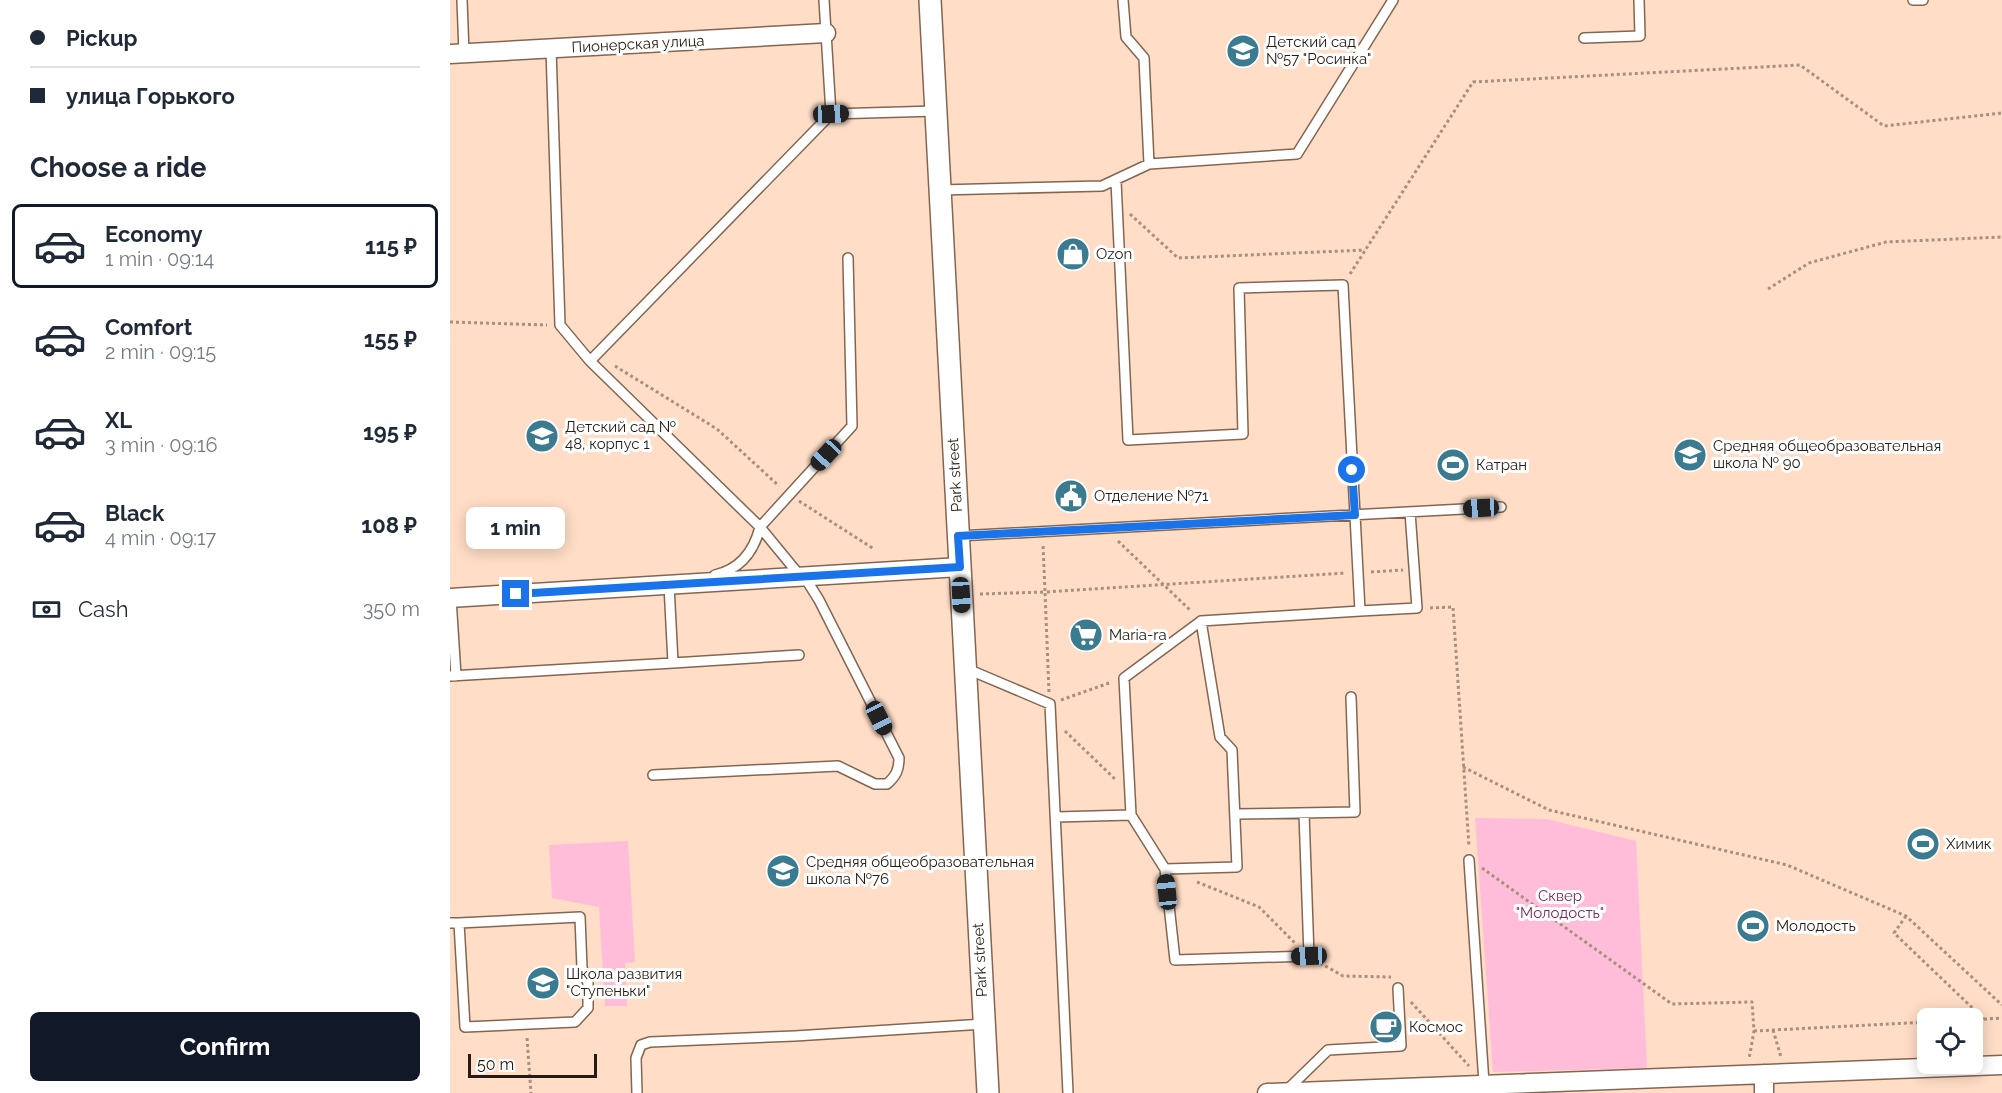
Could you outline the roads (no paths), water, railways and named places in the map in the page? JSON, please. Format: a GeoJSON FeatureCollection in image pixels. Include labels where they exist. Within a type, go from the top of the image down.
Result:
{"type":"FeatureCollection","features":[{"type":"Feature","properties":{"kind":"street","name":"Park street"},"geometry":{"type":"LineString","coordinates":[[930,0],[988,1093]]}},
{"type":"Feature","properties":{"kind":"street","name":"Пионерская улица"},"geometry":{"type":"LineString","coordinates":[[457,53],[826,33]]}},
{"type":"Feature","properties":{"kind":"street"},"geometry":{"type":"LineString","coordinates":[[450,598],[960,567]]}},
{"type":"Feature","properties":{"kind":"street"},"geometry":{"type":"LineString","coordinates":[[1276,1093],[1484,1083],[2002,1065]]}},
{"type":"Feature","properties":{"kind":"street"},"geometry":{"type":"LineString","coordinates":[[1764,1074],[1764,1093]]}},
{"type":"Feature","properties":{"kind":"lane"},"geometry":{"type":"LineString","coordinates":[[457,53],[462,0]]}},
{"type":"Feature","properties":{"kind":"lane"},"geometry":{"type":"LineString","coordinates":[[825,0],[831,114]]}},
{"type":"Feature","properties":{"kind":"lane"},"geometry":{"type":"LineString","coordinates":[[1123,0],[1126,37],[1144,58],[1149,164]]}},
{"type":"Feature","properties":{"kind":"lane"},"geometry":{"type":"LineString","coordinates":[[940,190],[1102,186],[1149,164],[1297,154],[1393,0]]}},
{"type":"Feature","properties":{"kind":"lane"},"geometry":{"type":"LineString","coordinates":[[1584,38],[1640,36],[1639,0]]}},
{"type":"Feature","properties":{"kind":"lane"},"geometry":{"type":"LineString","coordinates":[[1913,0],[1923,0]]}},
{"type":"Feature","properties":{"kind":"lane"},"geometry":{"type":"LineString","coordinates":[[551,49],[560,325],[760,527],[802,576],[819,600],[899,758],[899,768],[894,778],[887,784],[875,784],[838,766],[653,775]]}},
{"type":"Feature","properties":{"kind":"lane"},"geometry":{"type":"LineString","coordinates":[[593,358],[831,114],[936,111]]}},
{"type":"Feature","properties":{"kind":"lane"},"geometry":{"type":"LineString","coordinates":[[1116,181],[1128,440],[1243,434],[1239,288],[1343,285],[1360,611]]}},
{"type":"Feature","properties":{"kind":"lane"},"geometry":{"type":"LineString","coordinates":[[673,663],[669,585],[722,574],[738,565],[749,555],[760,527],[852,426],[848,258]]}},
{"type":"Feature","properties":{"kind":"lane"},"geometry":{"type":"LineString","coordinates":[[958,536],[1501,507]]}},
{"type":"Feature","properties":{"kind":"lane"},"geometry":{"type":"LineString","coordinates":[[1304,813],[1309,956],[1175,960],[1165,869],[1131,815],[1124,678],[1201,621],[1417,608],[1410,512]]}},
{"type":"Feature","properties":{"kind":"lane"},"geometry":{"type":"LineString","coordinates":[[450,598],[453,676],[799,655]]}},
{"type":"Feature","properties":{"kind":"lane"},"geometry":{"type":"LineString","coordinates":[[1165,869],[1237,867],[1232,750],[1220,737],[1201,621]]}},
{"type":"Feature","properties":{"kind":"lane"},"geometry":{"type":"LineString","coordinates":[[965,668],[1050,704],[1068,1093]]}},
{"type":"Feature","properties":{"kind":"lane"},"geometry":{"type":"LineString","coordinates":[[1236,814],[1356,812],[1351,697]]}},
{"type":"Feature","properties":{"kind":"lane"},"geometry":{"type":"LineString","coordinates":[[1056,818],[1131,815]]}},
{"type":"Feature","properties":{"kind":"lane"},"geometry":{"type":"LineString","coordinates":[[1469,860],[1484,1083]]}},
{"type":"Feature","properties":{"kind":"lane"},"geometry":{"type":"LineString","coordinates":[[580,917],[582,968],[588,982],[588,1008],[575,1022],[465,1027],[455,923],[580,917]]}},
{"type":"Feature","properties":{"kind":"lane"},"geometry":{"type":"LineString","coordinates":[[1276,1093],[1328,1050],[1401,1046],[1398,988]]}},
{"type":"Feature","properties":{"kind":"lane"},"geometry":{"type":"LineString","coordinates":[[637,1093],[636,1058],[641,1045],[650,1042],[795,1036],[984,1024]]}},
{"type":"Feature","properties":{"kind":"place","name":"Детский сад №57 \"Росинка\""},"geometry":{"type":"Point","coordinates":[1243,51]}},
{"type":"Feature","properties":{"kind":"place","name":"Ozon"},"geometry":{"type":"Point","coordinates":[1073,254]}},
{"type":"Feature","properties":{"kind":"place","name":"Детский сад № 48, корпус 1"},"geometry":{"type":"Point","coordinates":[542,436]}},
{"type":"Feature","properties":{"kind":"place","name":"Средняя общеобразовательная школа № 90"},"geometry":{"type":"Point","coordinates":[1690,455]}},
{"type":"Feature","properties":{"kind":"place","name":"Катран"},"geometry":{"type":"Point","coordinates":[1453,465]}},
{"type":"Feature","properties":{"kind":"place","name":"Отделение №71"},"geometry":{"type":"Point","coordinates":[1071,496]}},
{"type":"Feature","properties":{"kind":"place","name":"Maria-ra"},"geometry":{"type":"Point","coordinates":[1086,635]}},
{"type":"Feature","properties":{"kind":"place","name":"Химик"},"geometry":{"type":"Point","coordinates":[1923,844]}},
{"type":"Feature","properties":{"kind":"place","name":"Средняя общеобразовательная школа №76"},"geometry":{"type":"Point","coordinates":[783,871]}},
{"type":"Feature","properties":{"kind":"place","name":"Молодость"},"geometry":{"type":"Point","coordinates":[1753,926]}},
{"type":"Feature","properties":{"kind":"place","name":"Школа развития \"Ступеньки\""},"geometry":{"type":"Point","coordinates":[543,983]}},
{"type":"Feature","properties":{"kind":"place","name":"Космос"},"geometry":{"type":"Point","coordinates":[1386,1027]}},
{"type":"Feature","properties":{"kind":"park label","name":"Сквер \"Молодость\""},"geometry":{"type":"Point","coordinates":[1560,904]}}]}
